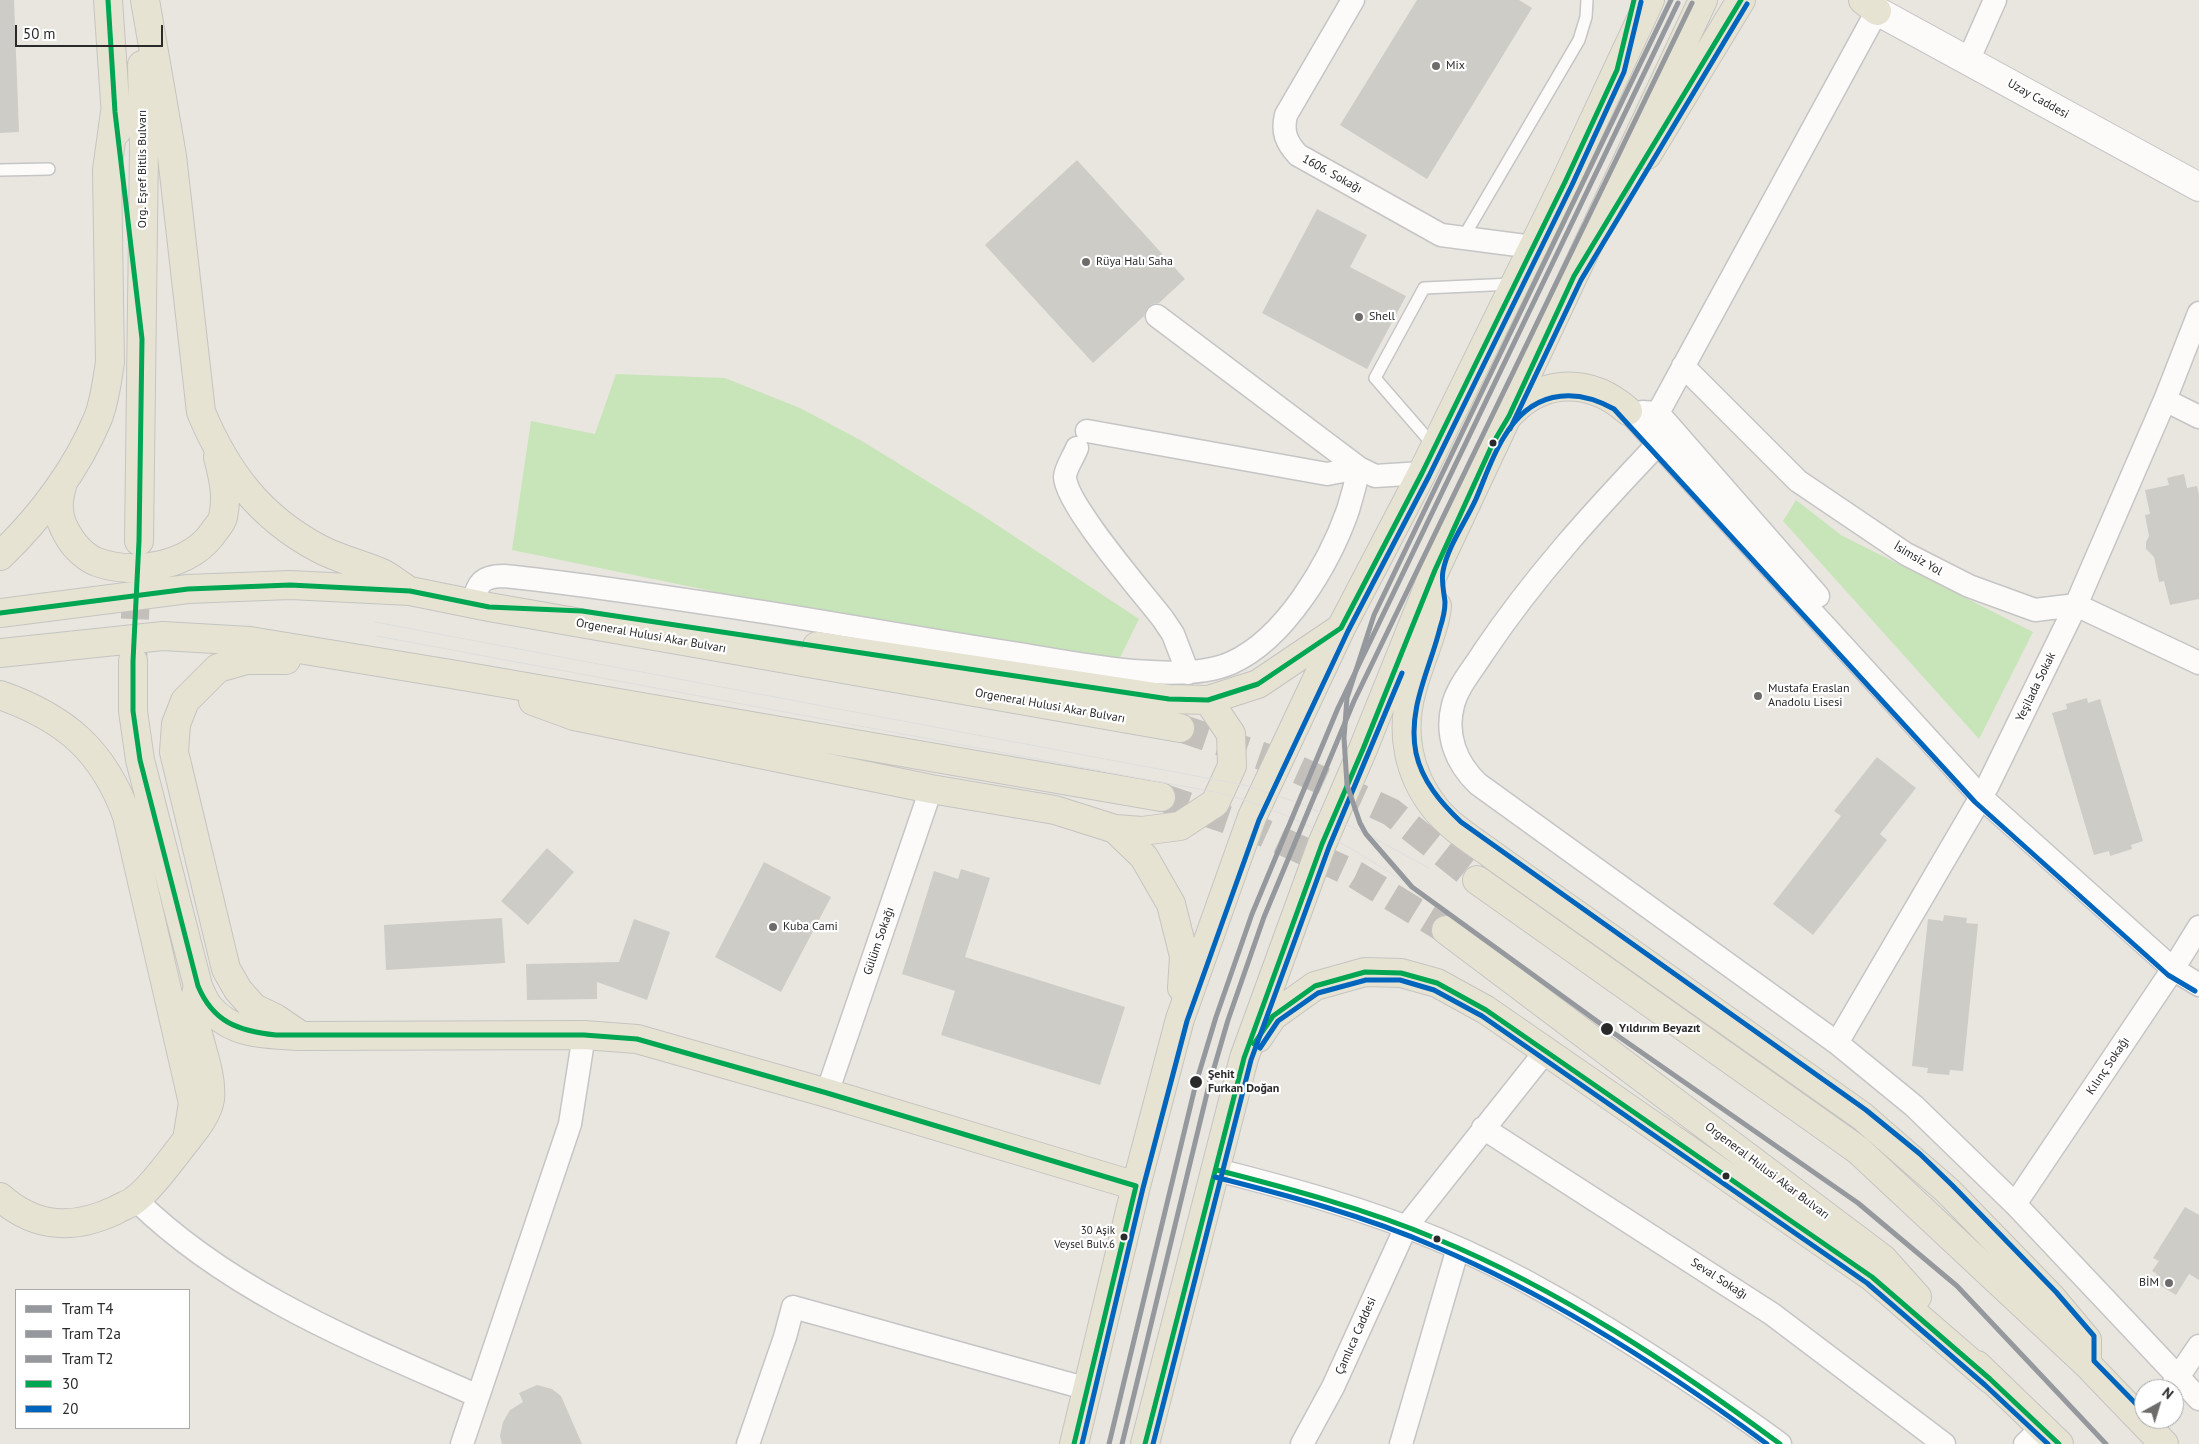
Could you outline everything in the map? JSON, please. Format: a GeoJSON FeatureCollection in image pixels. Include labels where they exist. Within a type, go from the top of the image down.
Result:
{"type":"FeatureCollection","features":[{"type":"Feature","properties":{"kind":"main road","name":"Org. Eşref Bitlis Bulvarı"},"geometry":{"type":"LineString","coordinates":[[108,0],[115,112],[142,339]]}},
{"type":"Feature","properties":{"kind":"main road","name":"Org. Eşref Bitlis Bulvarı"},"geometry":{"type":"LineString","coordinates":[[139,540],[144,148],[140,0]]}},
{"type":"Feature","properties":{"kind":"main road"},"geometry":{"type":"LineString","coordinates":[[63,482],[58,509],[64,529],[76,547],[95,562],[118,567],[142,567],[169,563],[194,552],[210,538],[222,519],[225,488],[215,446],[201,412],[172,156],[145,0]]}},
{"type":"Feature","properties":{"kind":"main road"},"geometry":{"type":"LineString","coordinates":[[1617,70],[1634,0]]}},
{"type":"Feature","properties":{"kind":"main road"},"geometry":{"type":"LineString","coordinates":[[1074,1444],[1136,1186],[1180,1019],[1252,817],[1341,628],[1422,473],[1515,284],[1650,0]]}},
{"type":"Feature","properties":{"kind":"main road"},"geometry":{"type":"LineString","coordinates":[[1145,1444],[1217,1170],[1244,1058],[1322,844],[1364,749],[1435,570],[1704,0]]}},
{"type":"Feature","properties":{"kind":"main road"},"geometry":{"type":"LineString","coordinates":[[1574,276],[1741,0]]}},
{"type":"Feature","properties":{"kind":"main road","name":"Uzay Caddesi"},"geometry":{"type":"LineString","coordinates":[[1870,5],[1968,61],[2199,187]]}},
{"type":"Feature","properties":{"kind":"main road"},"geometry":{"type":"LineString","coordinates":[[0,556],[23,534],[63,482],[98,418],[106,390],[110,362],[107,170],[115,112]]}},
{"type":"Feature","properties":{"kind":"main road"},"geometry":{"type":"LineString","coordinates":[[1509,416],[1530,397],[1551,389],[1572,386],[1597,391],[1614,399],[1628,411]]}},
{"type":"Feature","properties":{"kind":"main road"},"geometry":{"type":"LineString","coordinates":[[215,446],[261,508],[291,531],[318,548],[383,574],[410,591]]}},
{"type":"Feature","properties":{"kind":"main road"},"geometry":{"type":"LineString","coordinates":[[1435,570],[1438,608],[1411,691],[1406,725],[1406,742],[1412,766],[1422,788],[1436,810],[1456,828],[1506,864],[1862,1116],[1915,1160],[1948,1191],[2051,1297],[2087,1340],[2087,1364]]}},
{"type":"Feature","properties":{"kind":"main road","name":"Orgeneral Hulusi Akar Bulvarı"},"geometry":{"type":"LineString","coordinates":[[0,612],[100,599],[236,586],[290,585],[410,591],[1180,728]]}},
{"type":"Feature","properties":{"kind":"main road"},"geometry":{"type":"LineString","coordinates":[[481,605],[582,611],[1169,699],[1208,700],[1258,684],[1341,628]]}},
{"type":"Feature","properties":{"kind":"main road"},"geometry":{"type":"LineString","coordinates":[[0,653],[163,636],[250,641],[1161,797]]}},
{"type":"Feature","properties":{"kind":"main road"},"geometry":{"type":"LineString","coordinates":[[301,1036],[275,1018],[254,1008],[238,990],[226,969],[174,752],[176,724],[184,701],[218,668],[246,660],[356,659]]}},
{"type":"Feature","properties":{"kind":"main road"},"geometry":{"type":"LineString","coordinates":[[133,661],[133,711],[140,760],[198,986],[209,1007],[241,1030],[263,1034],[301,1036],[584,1035],[637,1039],[827,1093],[1136,1186]]}},
{"type":"Feature","properties":{"kind":"main road"},"geometry":{"type":"LineString","coordinates":[[463,676],[574,716],[931,789],[1055,810],[1115,829],[1142,831],[1180,826],[1215,804],[1232,766],[1231,734],[1208,700]]}},
{"type":"Feature","properties":{"kind":"main road"},"geometry":{"type":"LineString","coordinates":[[0,695],[30,706],[63,726],[98,758],[117,789],[127,816],[193,1103],[186,1140]]}},
{"type":"Feature","properties":{"kind":"main road"},"geometry":{"type":"LineString","coordinates":[[1115,829],[1144,857],[1171,904],[1184,956],[1180,1019]]}},
{"type":"Feature","properties":{"kind":"main road"},"geometry":{"type":"LineString","coordinates":[[1477,880],[1858,1150],[2134,1410]]}},
{"type":"Feature","properties":{"kind":"main road","name":"Orgeneral Hulusi Akar Bulvarı"},"geometry":{"type":"LineString","coordinates":[[1446,930],[1884,1259],[2042,1438]]}},
{"type":"Feature","properties":{"kind":"main road"},"geometry":{"type":"LineString","coordinates":[[1244,1058],[1273,1016],[1315,986],[1365,972],[1401,974],[1437,983],[1486,1010],[1872,1277],[1990,1379]]}},
{"type":"Feature","properties":{"kind":"main road"},"geometry":{"type":"LineString","coordinates":[[0,1197],[25,1216],[47,1222],[68,1224],[104,1216],[136,1200],[203,1118],[210,1098],[206,1064],[194,1012],[198,986]]}},
{"type":"Feature","properties":{"kind":"main road"},"geometry":{"type":"LineString","coordinates":[[2152,1429],[2164,1444]]}},
{"type":"Feature","properties":{"kind":"street","name":"1606. Sokağı"},"geometry":{"type":"LineString","coordinates":[[1354,0],[1286,115],[1284,124],[1285,136],[1289,146],[1298,155],[1441,235],[1533,247]]}},
{"type":"Feature","properties":{"kind":"street"},"geometry":{"type":"LineString","coordinates":[[1968,61],[1995,0]]}},
{"type":"Feature","properties":{"kind":"street"},"geometry":{"type":"LineString","coordinates":[[1658,413],[1870,5]]}},
{"type":"Feature","properties":{"kind":"street","name":"Yeşilada Sokak"},"geometry":{"type":"LineString","coordinates":[[1837,1043],[1984,791],[2076,605],[2165,400],[2199,314]]}},
{"type":"Feature","properties":{"kind":"street"},"geometry":{"type":"LineString","coordinates":[[1158,316],[1360,468],[1375,476],[1422,473]]}},
{"type":"Feature","properties":{"kind":"street","name":"İsimsiz Yol"},"geometry":{"type":"LineString","coordinates":[[1683,366],[1798,481],[1906,554],[1968,586],[2035,610],[2076,605]]}},
{"type":"Feature","properties":{"kind":"street"},"geometry":{"type":"LineString","coordinates":[[2165,400],[2199,417]]}},
{"type":"Feature","properties":{"kind":"street"},"geometry":{"type":"LineString","coordinates":[[1628,411],[1658,413],[1984,791]]}},
{"type":"Feature","properties":{"kind":"street"},"geometry":{"type":"LineString","coordinates":[[1628,411],[1984,791],[2173,969],[2199,985]]}},
{"type":"Feature","properties":{"kind":"street"},"geometry":{"type":"LineString","coordinates":[[1188,673],[1173,634],[1081,513],[1069,492],[1065,476],[1082,440],[1327,474],[1360,468]]}},
{"type":"Feature","properties":{"kind":"street"},"geometry":{"type":"LineString","coordinates":[[1658,444],[1554,557],[1488,645],[1456,694],[1450,716],[1453,745],[1460,763],[1478,784],[1837,1043],[1928,1118],[2016,1204],[2170,1379]]}},
{"type":"Feature","properties":{"kind":"street"},"geometry":{"type":"LineString","coordinates":[[481,605],[476,589],[491,576],[504,576],[738,608],[851,628],[1090,665],[1165,673],[1198,673],[1230,664],[1249,654],[1269,637],[1289,614],[1311,585],[1334,545],[1348,510],[1360,468]]}},
{"type":"Feature","properties":{"kind":"street"},"geometry":{"type":"LineString","coordinates":[[2076,605],[2199,662]]}},
{"type":"Feature","properties":{"kind":"street","name":"Gülüm Sokağı"},"geometry":{"type":"LineString","coordinates":[[827,1093],[931,789]]}},
{"type":"Feature","properties":{"kind":"street","name":"Kılınç Sokağı"},"geometry":{"type":"LineString","coordinates":[[2016,1204],[2199,927]]}},
{"type":"Feature","properties":{"kind":"street"},"geometry":{"type":"LineString","coordinates":[[462,1444],[570,1124],[584,1035]]}},
{"type":"Feature","properties":{"kind":"street","name":"Çamlıca Caddesi"},"geometry":{"type":"LineString","coordinates":[[1302,1444],[1333,1387],[1406,1227],[1545,1052]]}},
{"type":"Feature","properties":{"kind":"street","name":"Seval Sokağı"},"geometry":{"type":"LineString","coordinates":[[1483,1128],[1772,1314],[1944,1444]]}},
{"type":"Feature","properties":{"kind":"street"},"geometry":{"type":"LineString","coordinates":[[1217,1170],[1324,1198],[1458,1248],[1583,1312],[1735,1412],[1780,1444]]}},
{"type":"Feature","properties":{"kind":"street"},"geometry":{"type":"LineString","coordinates":[[136,1200],[178,1238],[226,1272],[348,1338],[478,1396]]}},
{"type":"Feature","properties":{"kind":"street"},"geometry":{"type":"LineString","coordinates":[[1401,1444],[1458,1248]]}},
{"type":"Feature","properties":{"kind":"street"},"geometry":{"type":"LineString","coordinates":[[748,1444],[793,1307],[1088,1390]]}},
{"type":"Feature","properties":{"kind":"street"},"geometry":{"type":"LineString","coordinates":[[2177,1379],[2199,1346]]}},
{"type":"Feature","properties":{"kind":"street"},"geometry":{"type":"LineString","coordinates":[[2184,1389],[2199,1399]]}},
{"type":"Feature","properties":{"kind":"lane"},"geometry":{"type":"LineString","coordinates":[[1463,238],[1579,40],[1586,17],[1587,0]]}},
{"type":"Feature","properties":{"kind":"lane"},"geometry":{"type":"LineString","coordinates":[[0,170],[49,170]]}},
{"type":"Feature","properties":{"kind":"lane"},"geometry":{"type":"LineString","coordinates":[[1435,447],[1375,378],[1424,288],[1515,284]]}},
{"type":"Feature","properties":{"kind":"green space"},"geometry":{"type":"Polygon","coordinates":[[[616,374],[725,378],[800,408],[862,441],[982,515],[1139,619],[1111,676],[512,550],[531,421],[595,434],[616,374]]]}},
{"type":"Feature","properties":{"kind":"green space"},"geometry":{"type":"Polygon","coordinates":[[[1796,500],[1841,535],[2033,632],[1979,739],[1783,521],[1796,500]]]}},
{"type":"Feature","properties":{"kind":"building"},"geometry":{"type":"Polygon","coordinates":[[[0,0],[14,0],[19,132],[0,133],[0,0]]]}},
{"type":"Feature","properties":{"kind":"building","name":"Mix"},"geometry":{"type":"Polygon","coordinates":[[[1417,0],[1519,0],[1532,8],[1427,179],[1340,125],[1417,0]]]}},
{"type":"Feature","properties":{"kind":"building"},"geometry":{"type":"Polygon","coordinates":[[[1077,160],[1185,279],[1159,303],[1152,304],[1147,308],[1144,316],[1093,363],[985,245],[1077,160]]]}},
{"type":"Feature","properties":{"kind":"building"},"geometry":{"type":"Polygon","coordinates":[[[1317,209],[1367,235],[1350,267],[1406,296],[1367,369],[1262,313],[1317,209]]]}},
{"type":"Feature","properties":{"kind":"building"},"geometry":{"type":"Polygon","coordinates":[[[2184,474],[2187,488],[2197,486],[2199,495],[2199,599],[2170,605],[2164,581],[2159,582],[2154,557],[2146,549],[2146,542],[2149,536],[2145,515],[2150,514],[2145,490],[2169,485],[2167,478],[2184,474]]]}},
{"type":"Feature","properties":{"kind":"building"},"geometry":{"type":"Polygon","coordinates":[[[2087,698],[2088,703],[2100,699],[2143,841],[2131,845],[2132,849],[2110,856],[2109,851],[2094,855],[2052,713],[2067,709],[2066,704],[2087,698]]]}},
{"type":"Feature","properties":{"kind":"building"},"geometry":{"type":"Polygon","coordinates":[[[1877,757],[1916,788],[1880,834],[1887,840],[1813,935],[1773,904],[1841,816],[1834,811],[1877,757]]]}},
{"type":"Feature","properties":{"kind":"building"},"geometry":{"type":"Polygon","coordinates":[[[547,848],[574,872],[528,925],[501,901],[547,848]]]}},
{"type":"Feature","properties":{"kind":"building","name":"Kuba Cami"},"geometry":{"type":"Polygon","coordinates":[[[764,862],[831,897],[781,992],[715,957],[764,862]]]}},
{"type":"Feature","properties":{"kind":"building"},"geometry":{"type":"Polygon","coordinates":[[[961,869],[990,878],[965,957],[1125,1007],[1100,1085],[941,1035],[955,991],[902,974],[934,871],[958,879],[961,869]]]}},
{"type":"Feature","properties":{"kind":"building"},"geometry":{"type":"Polygon","coordinates":[[[1944,915],[1967,918],[1966,923],[1978,924],[1963,1071],[1950,1070],[1949,1075],[1927,1073],[1928,1068],[1912,1066],[1928,919],[1943,921],[1944,915]]]}},
{"type":"Feature","properties":{"kind":"building"},"geometry":{"type":"Polygon","coordinates":[[[502,918],[505,963],[386,970],[384,925],[502,918]]]}},
{"type":"Feature","properties":{"kind":"building"},"geometry":{"type":"Polygon","coordinates":[[[634,919],[670,932],[647,1000],[597,982],[597,999],[527,1000],[526,964],[619,962],[634,919]]]}},
{"type":"Feature","properties":{"kind":"building"},"geometry":{"type":"Polygon","coordinates":[[[2185,1207],[2199,1215],[2199,1280],[2189,1274],[2176,1295],[2153,1281],[2157,1274],[2152,1271],[2159,1261],[2153,1258],[2185,1207]]]}},
{"type":"Feature","properties":{"kind":"building"},"geometry":{"type":"Polygon","coordinates":[[[537,1385],[552,1389],[561,1396],[582,1444],[502,1444],[500,1436],[503,1422],[510,1410],[523,1402],[519,1393],[537,1385]]]}},
{"type":"Feature","properties":{"kind":"tunnel"},"geometry":{"type":"LineString","coordinates":[[133,661],[137,573]]}},
{"type":"Feature","properties":{"kind":"tunnel"},"geometry":{"type":"LineString","coordinates":[[1180,728],[1288,765],[1391,812],[1477,880]]}},
{"type":"Feature","properties":{"kind":"tunnel"},"geometry":{"type":"LineString","coordinates":[[1161,797],[1260,831],[1356,875],[1446,930]]}},
{"type":"Feature","properties":{"kind":"tram line","name":"T4"},"geometry":{"type":"LineString","coordinates":[[1671,0],[1374,615],[1347,698],[1344,738],[1347,785],[1360,823],[1366,834],[1412,887],[1605,1027],[1858,1203],[1957,1286],[2106,1444]]}},
{"type":"Feature","properties":{"kind":"tram line","name":"T2"},"geometry":{"type":"LineString","coordinates":[[1109,1444],[1196,1083],[1216,1017],[1252,914],[1338,708],[1678,3]]}},
{"type":"Feature","properties":{"kind":"tram line","name":"T2a"},"geometry":{"type":"LineString","coordinates":[[1122,1444],[1209,1085],[1228,1020],[1264,917],[1354,701],[1692,3]]}},
{"type":"Feature","properties":{"kind":"tram line"},"geometry":{"type":"LineString","coordinates":[[375,622],[1244,785],[1302,804],[1366,834],[1429,868]]}},
{"type":"Feature","properties":{"kind":"tram line"},"geometry":{"type":"LineString","coordinates":[[377,636],[1202,789],[1235,797],[1282,814],[1327,835],[1412,887]]}},
{"type":"Feature","properties":{"kind":"transit line","name":"30"},"geometry":{"type":"LineString","coordinates":[[108,0],[115,112],[142,339],[139,541],[133,661],[133,711],[140,760],[198,986],[204,998],[211,1008],[228,1022],[250,1031],[276,1035],[584,1035],[637,1039],[827,1093],[1136,1186],[1074,1444]]}},
{"type":"Feature","properties":{"kind":"transit line","name":"30"},"geometry":{"type":"LineString","coordinates":[[0,613],[188,589],[290,585],[410,591],[489,607],[582,611],[1169,699],[1208,700],[1258,684],[1341,628],[1422,473],[1565,182],[1617,70],[1634,0]]}},
{"type":"Feature","properties":{"kind":"transit line","name":"30"},"geometry":{"type":"LineString","coordinates":[[1145,1444],[1244,1058],[1322,844],[1363,749],[1435,570],[1493,443],[1509,416],[1574,276],[1741,0]]}},
{"type":"Feature","properties":{"kind":"transit line","name":"20"},"geometry":{"type":"LineString","coordinates":[[1082,1444],[1143,1188],[1187,1021],[1259,820],[1348,631],[1429,476],[1572,185],[1624,72],[1641,2]]}},
{"type":"Feature","properties":{"kind":"transit line","name":"20"},"geometry":{"type":"LineString","coordinates":[[1510,429],[1581,280],[1747,4]]}},
{"type":"Feature","properties":{"kind":"transit line","name":"20"},"geometry":{"type":"LineString","coordinates":[[2134,1402],[2094,1361],[2094,1336],[2056,1292],[1920,1154],[1866,1110],[1461,822],[1433,791],[1419,763],[1414,737],[1417,705],[1444,615],[1443,571],[1457,535],[1476,499],[1496,452],[1514,422],[1539,402],[1567,396],[1582,397],[1614,409],[1975,802],[2168,975],[2195,991]]}},
{"type":"Feature","properties":{"kind":"transit line","name":"20"},"geometry":{"type":"LineString","coordinates":[[1153,1444],[1251,1060],[1329,847],[1402,673]]}},
{"type":"Feature","properties":{"kind":"transit line","name":"30"},"geometry":{"type":"LineString","coordinates":[[1254,1044],[1273,1016],[1315,986],[1365,972],[1401,973],[1437,983],[1486,1010],[1872,1277],[1990,1379],[2059,1444]]}},
{"type":"Feature","properties":{"kind":"transit line","name":"20"},"geometry":{"type":"LineString","coordinates":[[1260,1048],[1278,1021],[1318,993],[1366,980],[1400,980],[1434,990],[1482,1016],[1867,1283],[1985,1385],[2048,1444]]}},
{"type":"Feature","properties":{"kind":"transit line","name":"30"},"geometry":{"type":"LineString","coordinates":[[1217,1170],[1300,1192],[1383,1218],[1482,1259],[1527,1281],[1614,1331],[1699,1386],[1780,1444]]}},
{"type":"Feature","properties":{"kind":"transit line","name":"20"},"geometry":{"type":"LineString","coordinates":[[1215,1177],[1355,1216],[1409,1236],[1479,1266],[1565,1311],[1607,1336],[1689,1388],[1767,1444]]}},
{"type":"Feature","properties":{"kind":"place","name":"Mix"},"geometry":{"type":"Point","coordinates":[1436,66]}},
{"type":"Feature","properties":{"kind":"place","name":"Rüya Halı Saha"},"geometry":{"type":"Point","coordinates":[1086,262]}},
{"type":"Feature","properties":{"kind":"place","name":"Shell"},"geometry":{"type":"Point","coordinates":[1359,317]}},
{"type":"Feature","properties":{"kind":"place","name":"Mustafa Eraslan Anadolu Lisesi"},"geometry":{"type":"Point","coordinates":[1758,696]}},
{"type":"Feature","properties":{"kind":"place","name":"Kuba Cami"},"geometry":{"type":"Point","coordinates":[773,927]}},
{"type":"Feature","properties":{"kind":"place","name":"Yıldırım Beyazıt"},"geometry":{"type":"Point","coordinates":[1607,1029]}},
{"type":"Feature","properties":{"kind":"place","name":"Şehit Furkan Doğan"},"geometry":{"type":"Point","coordinates":[1196,1082]}},
{"type":"Feature","properties":{"kind":"place","name":"30 Aşik Veysel Bulv.6"},"geometry":{"type":"Point","coordinates":[1124,1237]}},
{"type":"Feature","properties":{"kind":"place","name":"BİM"},"geometry":{"type":"Point","coordinates":[2169,1283]}}]}
